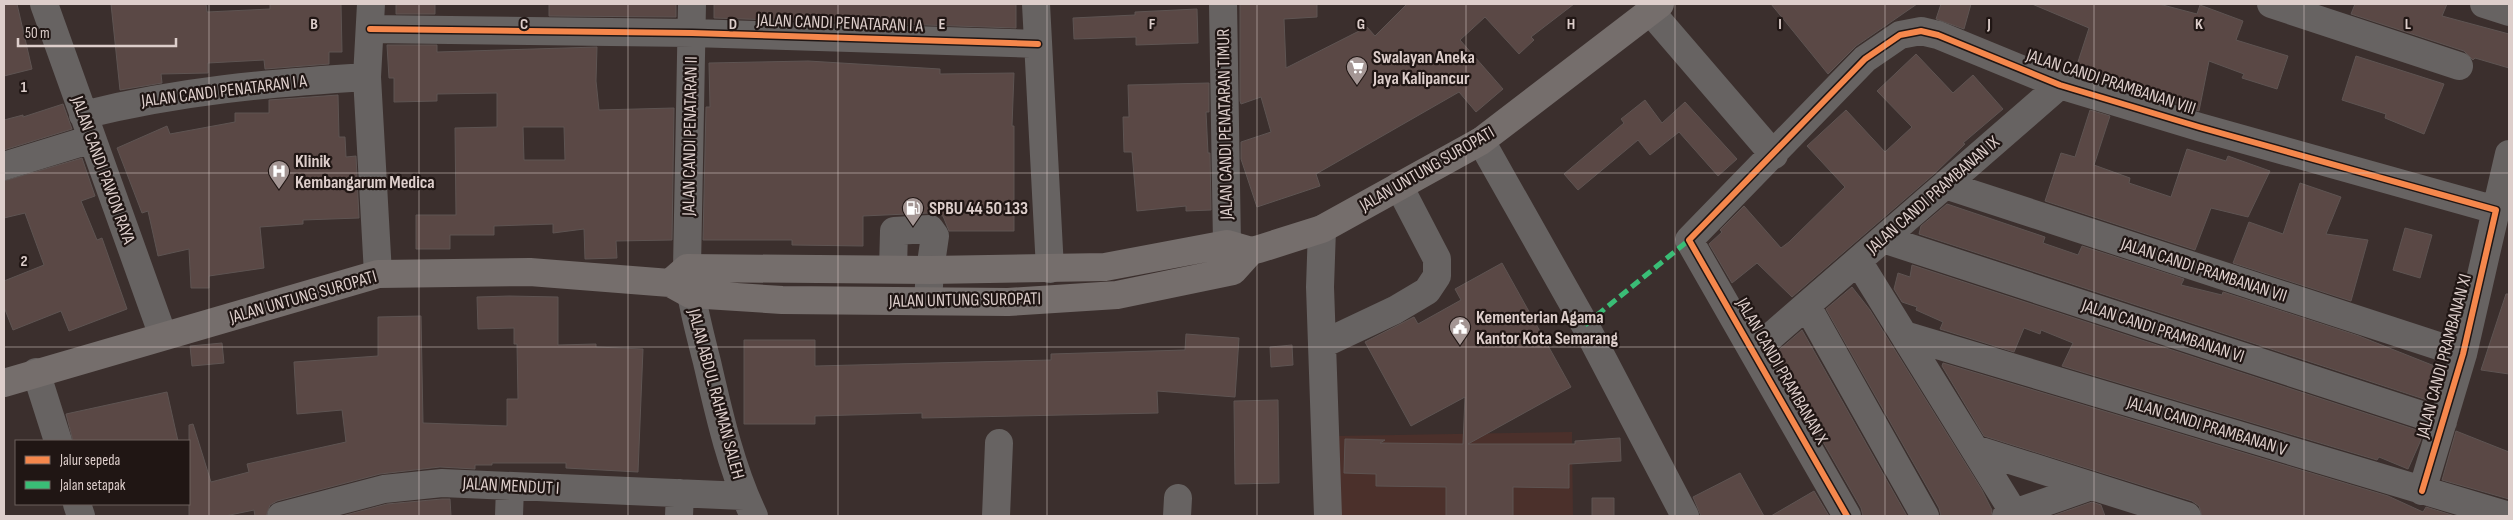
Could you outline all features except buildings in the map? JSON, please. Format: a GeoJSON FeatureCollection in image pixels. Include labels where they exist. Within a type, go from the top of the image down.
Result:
{"type":"FeatureCollection","features":[{"type":"Feature","properties":{"kind":"main road","name":"JALAN UNTUNG SUROPATI"},"geometry":{"type":"LineString","coordinates":[[682,282],[893,269],[1105,267],[1239,248],[1322,229],[1481,141],[1655,8]]}},
{"type":"Feature","properties":{"kind":"main road","name":"JALAN UNTUNG SUROPATI"},"geometry":{"type":"LineString","coordinates":[[4,383],[36,372],[378,274],[530,272],[682,282],[782,300],[1008,302],[1116,295],[1233,271],[1239,248]]}},
{"type":"Feature","properties":{"kind":"street","name":"JALAN CANDI PAWON RAYA"},"geometry":{"type":"LineString","coordinates":[[44,4],[163,336]]}},
{"type":"Feature","properties":{"kind":"street","name":"JALAN CANDI PENATARAN II"},"geometry":{"type":"LineString","coordinates":[[682,282],[692,4]]}},
{"type":"Feature","properties":{"kind":"street"},"geometry":{"type":"LineString","coordinates":[[1036,4],[1050,269]]}},
{"type":"Feature","properties":{"kind":"street","name":"JALAN CANDI PENATARAN TIMUR"},"geometry":{"type":"LineString","coordinates":[[1224,4],[1239,248]]}},
{"type":"Feature","properties":{"kind":"street"},"geometry":{"type":"LineString","coordinates":[[2271,4],[2459,66]]}},
{"type":"Feature","properties":{"kind":"street"},"geometry":{"type":"LineString","coordinates":[[2484,4],[2509,12]]}},
{"type":"Feature","properties":{"kind":"street"},"geometry":{"type":"LineString","coordinates":[[1655,8],[1774,155]]}},
{"type":"Feature","properties":{"kind":"street","name":"JALAN CANDI PENATARAN I A"},"geometry":{"type":"LineString","coordinates":[[371,16],[692,33],[1038,44]]}},
{"type":"Feature","properties":{"kind":"street"},"geometry":{"type":"LineString","coordinates":[[371,16],[367,77],[378,274]]}},
{"type":"Feature","properties":{"kind":"street","name":"JALAN CANDI PRAMBANAN VIII"},"geometry":{"type":"LineString","coordinates":[[1689,240],[1774,155],[1865,59],[1900,35],[1922,31],[1938,35],[2060,85],[2494,218]]}},
{"type":"Feature","properties":{"kind":"street","name":"JALAN CANDI PENATARAN I A"},"geometry":{"type":"LineString","coordinates":[[4,166],[88,127],[135,102],[263,83],[367,77]]}},
{"type":"Feature","properties":{"kind":"street","name":"JALAN CANDI PRAMBANAN IX"},"geometry":{"type":"LineString","coordinates":[[1754,352],[2060,85]]}},
{"type":"Feature","properties":{"kind":"street"},"geometry":{"type":"LineString","coordinates":[[1481,141],[1585,325],[1685,516]]}},
{"type":"Feature","properties":{"kind":"street","name":"JALAN CANDI PRAMBANAN XI"},"geometry":{"type":"LineString","coordinates":[[2422,491],[2464,354],[2509,154]]}},
{"type":"Feature","properties":{"kind":"street","name":"JALAN CANDI PRAMBANAN VII"},"geometry":{"type":"LineString","coordinates":[[1945,185],[2464,354]]}},
{"type":"Feature","properties":{"kind":"street"},"geometry":{"type":"LineString","coordinates":[[1323,344],[1395,310],[1427,291],[1437,276],[1437,259],[1399,186]]}},
{"type":"Feature","properties":{"kind":"street"},"geometry":{"type":"LineString","coordinates":[[893,269],[894,231],[930,229],[936,236],[930,270],[928,301]]}},
{"type":"Feature","properties":{"kind":"street"},"geometry":{"type":"LineString","coordinates":[[1322,229],[1320,287],[1328,516]]}},
{"type":"Feature","properties":{"kind":"street","name":"JALAN CANDI PRAMBANAN VI"},"geometry":{"type":"LineString","coordinates":[[1883,239],[2443,422]]}},
{"type":"Feature","properties":{"kind":"street","name":"JALAN CANDI PRAMBANAN X"},"geometry":{"type":"LineString","coordinates":[[1689,240],[1848,516]]}},
{"type":"Feature","properties":{"kind":"street"},"geometry":{"type":"LineString","coordinates":[[1858,261],[1975,449],[2010,515],[2091,486]]}},
{"type":"Feature","properties":{"kind":"street","name":"JALAN ABDUL RAHMAN SALEH"},"geometry":{"type":"LineString","coordinates":[[682,282],[727,441],[749,506]]}},
{"type":"Feature","properties":{"kind":"street"},"geometry":{"type":"LineString","coordinates":[[1807,306],[1925,516]]}},
{"type":"Feature","properties":{"kind":"street","name":"JALAN CANDI PRAMBANAN V"},"geometry":{"type":"LineString","coordinates":[[1904,336],[2509,516]]}},
{"type":"Feature","properties":{"kind":"street"},"geometry":{"type":"LineString","coordinates":[[36,372],[58,440]]}},
{"type":"Feature","properties":{"kind":"street"},"geometry":{"type":"LineString","coordinates":[[996,516],[999,443]]}},
{"type":"Feature","properties":{"kind":"street"},"geometry":{"type":"LineString","coordinates":[[1975,449],[2187,516]]}},
{"type":"Feature","properties":{"kind":"street","name":"JALAN MENDUT I"},"geometry":{"type":"LineString","coordinates":[[281,516],[384,489],[442,483],[510,487],[679,505],[749,506]]}},
{"type":"Feature","properties":{"kind":"street"},"geometry":{"type":"LineString","coordinates":[[509,516],[510,487]]}},
{"type":"Feature","properties":{"kind":"shaded area"},"geometry":{"type":"Polygon","coordinates":[[[1572,432],[1573,516],[1336,516],[1337,436],[1572,432]]]}},
{"type":"Feature","properties":{"kind":"marked path"},"geometry":{"type":"LineString","coordinates":[[1585,325],[1689,240]]}},
{"type":"Feature","properties":{"kind":"cycle path"},"geometry":{"type":"LineString","coordinates":[[370,29],[692,33],[1038,44]]}},
{"type":"Feature","properties":{"kind":"cycle path"},"geometry":{"type":"LineString","coordinates":[[1847,516],[1689,240],[1865,59],[1900,35],[1921,31],[1938,35],[2060,85],[2199,127],[2496,210],[2463,354],[2422,491]]}},
{"type":"Feature","properties":{"kind":"place","name":"Swalayan Aneka Jaya Kalipancur"},"geometry":{"type":"Point","coordinates":[1357,86]}},
{"type":"Feature","properties":{"kind":"place","name":"Klinik Kembangarum Medica"},"geometry":{"type":"Point","coordinates":[279,190]}},
{"type":"Feature","properties":{"kind":"place","name":"SPBU 44 50 133"},"geometry":{"type":"Point","coordinates":[913,227]}},
{"type":"Feature","properties":{"kind":"place","name":"Kementerian Agama Kantor Kota Semarang"},"geometry":{"type":"Point","coordinates":[1460,346]}}]}
